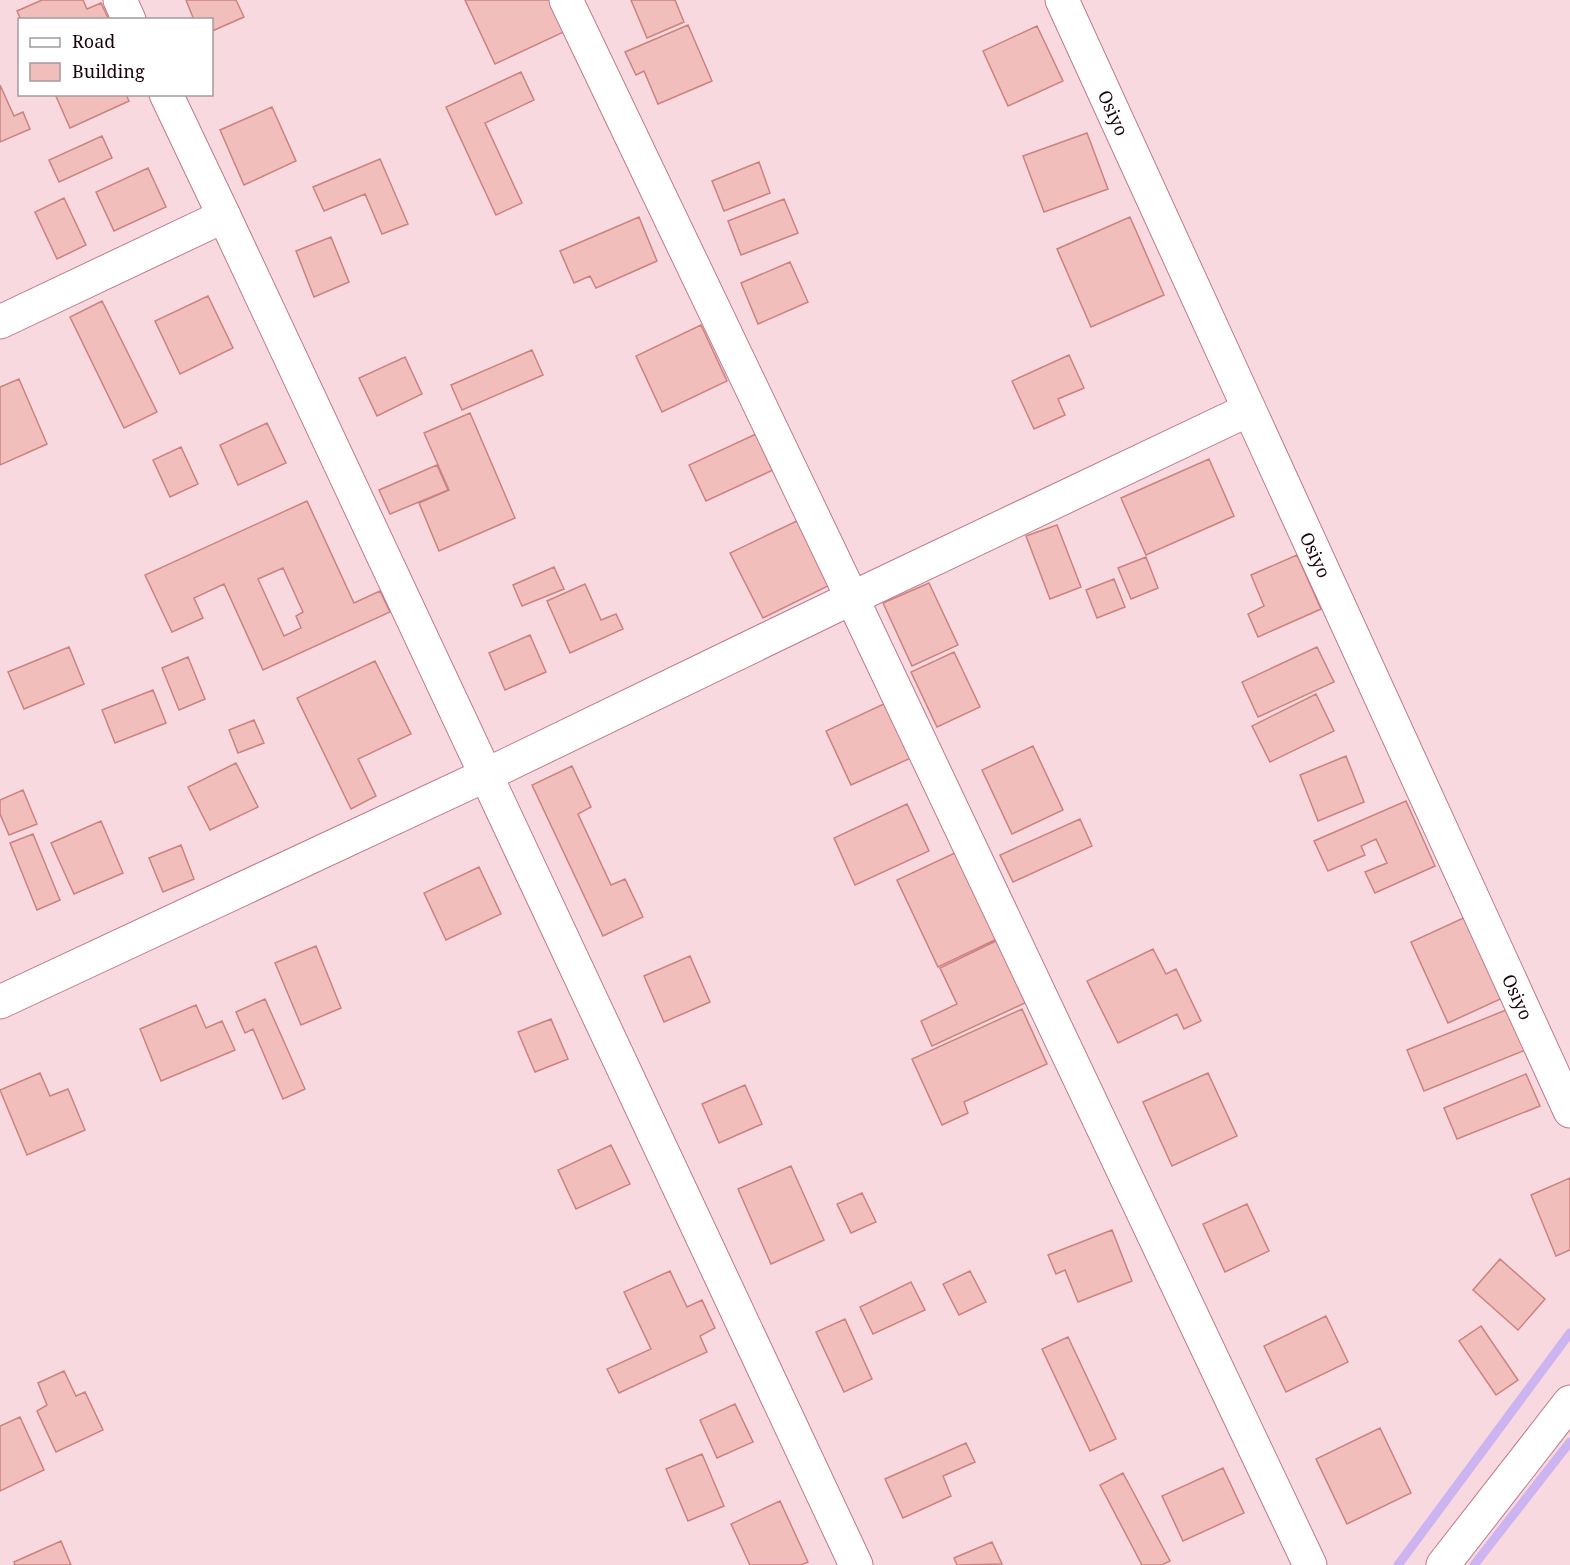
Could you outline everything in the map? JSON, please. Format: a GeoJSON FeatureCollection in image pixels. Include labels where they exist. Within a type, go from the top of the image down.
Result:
{"type":"FeatureCollection","features":[{"type":"Feature","properties":{"kind":"street"},"geometry":{"type":"LineString","coordinates":[[120,0],[128,18]]}},
{"type":"Feature","properties":{"kind":"street"},"geometry":{"type":"LineString","coordinates":[[566,0],[1310,1565]]}},
{"type":"Feature","properties":{"kind":"street","name":"Osiyo"},"geometry":{"type":"LineString","coordinates":[[1062,0],[1570,1111]]}},
{"type":"Feature","properties":{"kind":"street"},"geometry":{"type":"LineString","coordinates":[[167,96],[856,1565]]}},
{"type":"Feature","properties":{"kind":"street"},"geometry":{"type":"LineString","coordinates":[[0,322],[224,216]]}},
{"type":"Feature","properties":{"kind":"street"},"geometry":{"type":"LineString","coordinates":[[0,1002],[486,775],[1248,410]]}},
{"type":"Feature","properties":{"kind":"street"},"geometry":{"type":"LineString","coordinates":[[1443,1565],[1570,1402]]}},
{"type":"Feature","properties":{"kind":"building"},"geometry":{"type":"Polygon","coordinates":[[[42,0],[83,0],[87,9],[101,3],[108,18],[20,18],[17,11],[42,0]]]}},
{"type":"Feature","properties":{"kind":"building"},"geometry":{"type":"Polygon","coordinates":[[[186,0],[236,0],[244,17],[213,31],[213,18],[193,18],[186,0]]]}},
{"type":"Feature","properties":{"kind":"building"},"geometry":{"type":"Polygon","coordinates":[[[465,0],[554,0],[568,30],[495,64],[465,0]]]}},
{"type":"Feature","properties":{"kind":"building"},"geometry":{"type":"Polygon","coordinates":[[[631,0],[675,0],[684,22],[647,38],[631,0]]]}},
{"type":"Feature","properties":{"kind":"building"},"geometry":{"type":"Polygon","coordinates":[[[688,25],[712,81],[658,104],[644,71],[636,75],[625,52],[688,25]]]}},
{"type":"Feature","properties":{"kind":"building"},"geometry":{"type":"Polygon","coordinates":[[[1037,26],[1063,81],[1008,106],[983,51],[1037,26]]]}},
{"type":"Feature","properties":{"kind":"building"},"geometry":{"type":"Polygon","coordinates":[[[521,72],[534,100],[485,123],[522,203],[496,215],[446,107],[521,72]]]}},
{"type":"Feature","properties":{"kind":"building"},"geometry":{"type":"Polygon","coordinates":[[[0,85],[14,116],[23,112],[30,129],[0,142],[0,85]]]}},
{"type":"Feature","properties":{"kind":"building"},"geometry":{"type":"Polygon","coordinates":[[[56,96],[127,96],[129,101],[70,128],[56,96]]]}},
{"type":"Feature","properties":{"kind":"building"},"geometry":{"type":"Polygon","coordinates":[[[272,107],[296,161],[244,185],[220,130],[272,107]]]}},
{"type":"Feature","properties":{"kind":"building"},"geometry":{"type":"Polygon","coordinates":[[[1087,133],[1108,189],[1044,212],[1023,156],[1087,133]]]}},
{"type":"Feature","properties":{"kind":"building"},"geometry":{"type":"Polygon","coordinates":[[[102,136],[112,158],[59,182],[49,160],[102,136]]]}},
{"type":"Feature","properties":{"kind":"building"},"geometry":{"type":"Polygon","coordinates":[[[380,159],[408,224],[382,234],[365,194],[324,211],[313,187],[380,159]]]}},
{"type":"Feature","properties":{"kind":"building"},"geometry":{"type":"Polygon","coordinates":[[[759,162],[770,193],[724,211],[712,181],[759,162]]]}},
{"type":"Feature","properties":{"kind":"building"},"geometry":{"type":"Polygon","coordinates":[[[148,168],[166,207],[114,231],[96,192],[148,168]]]}},
{"type":"Feature","properties":{"kind":"building"},"geometry":{"type":"Polygon","coordinates":[[[64,198],[86,245],[57,259],[35,212],[64,198]]]}},
{"type":"Feature","properties":{"kind":"building"},"geometry":{"type":"Polygon","coordinates":[[[784,199],[798,233],[741,255],[728,221],[784,199]]]}},
{"type":"Feature","properties":{"kind":"building"},"geometry":{"type":"Polygon","coordinates":[[[639,217],[657,261],[596,288],[590,276],[574,283],[560,251],[639,217]]]}},
{"type":"Feature","properties":{"kind":"building"},"geometry":{"type":"Polygon","coordinates":[[[1130,217],[1164,295],[1091,327],[1057,249],[1130,217]]]}},
{"type":"Feature","properties":{"kind":"building"},"geometry":{"type":"Polygon","coordinates":[[[331,237],[349,282],[314,297],[296,251],[331,237]]]}},
{"type":"Feature","properties":{"kind":"building"},"geometry":{"type":"Polygon","coordinates":[[[790,262],[808,302],[758,324],[741,283],[790,262]]]}},
{"type":"Feature","properties":{"kind":"building"},"geometry":{"type":"Polygon","coordinates":[[[208,296],[233,348],[180,374],[155,321],[208,296]]]}},
{"type":"Feature","properties":{"kind":"building"},"geometry":{"type":"Polygon","coordinates":[[[102,301],[157,412],[124,428],[70,317],[102,301]]]}},
{"type":"Feature","properties":{"kind":"building"},"geometry":{"type":"Polygon","coordinates":[[[701,325],[727,381],[662,412],[636,356],[701,325]]]}},
{"type":"Feature","properties":{"kind":"building"},"geometry":{"type":"Polygon","coordinates":[[[532,350],[543,375],[462,410],[451,385],[532,350]]]}},
{"type":"Feature","properties":{"kind":"building"},"geometry":{"type":"Polygon","coordinates":[[[1069,355],[1084,388],[1058,399],[1065,415],[1034,429],[1012,381],[1069,355]]]}},
{"type":"Feature","properties":{"kind":"building"},"geometry":{"type":"Polygon","coordinates":[[[405,357],[422,394],[377,416],[359,378],[405,357]]]}},
{"type":"Feature","properties":{"kind":"building"},"geometry":{"type":"Polygon","coordinates":[[[19,379],[47,444],[0,465],[0,387],[19,379]]]}},
{"type":"Feature","properties":{"kind":"building"},"geometry":{"type":"Polygon","coordinates":[[[470,413],[515,518],[439,551],[419,503],[449,490],[424,433],[470,413]]]}},
{"type":"Feature","properties":{"kind":"building"},"geometry":{"type":"Polygon","coordinates":[[[267,423],[286,463],[238,485],[220,445],[267,423]]]}},
{"type":"Feature","properties":{"kind":"building"},"geometry":{"type":"Polygon","coordinates":[[[756,434],[773,470],[706,501],[689,465],[756,434]]]}},
{"type":"Feature","properties":{"kind":"building"},"geometry":{"type":"Polygon","coordinates":[[[181,447],[198,484],[170,497],[153,460],[181,447]]]}},
{"type":"Feature","properties":{"kind":"building"},"geometry":{"type":"Polygon","coordinates":[[[1209,459],[1234,516],[1146,555],[1121,498],[1209,459]]]}},
{"type":"Feature","properties":{"kind":"building"},"geometry":{"type":"Polygon","coordinates":[[[437,465],[448,490],[390,514],[379,490],[437,465]]]}},
{"type":"Feature","properties":{"kind":"building"},"geometry":{"type":"Polygon","coordinates":[[[307,501],[354,603],[380,591],[390,612],[263,670],[224,584],[194,598],[203,618],[172,632],[145,575],[307,501]],[[283,568],[258,579],[284,636],[301,628],[296,616],[303,612],[283,568]]]}},
{"type":"Feature","properties":{"kind":"building"},"geometry":{"type":"Polygon","coordinates":[[[801,519],[832,584],[763,618],[730,553],[801,519]]]}},
{"type":"Feature","properties":{"kind":"building"},"geometry":{"type":"Polygon","coordinates":[[[1057,525],[1081,587],[1050,599],[1026,536],[1057,525]]]}},
{"type":"Feature","properties":{"kind":"building"},"geometry":{"type":"Polygon","coordinates":[[[1297,555],[1321,609],[1258,637],[1248,614],[1264,606],[1251,575],[1297,555]]]}},
{"type":"Feature","properties":{"kind":"building"},"geometry":{"type":"Polygon","coordinates":[[[1146,557],[1158,588],[1131,599],[1118,568],[1146,557]]]}},
{"type":"Feature","properties":{"kind":"building"},"geometry":{"type":"Polygon","coordinates":[[[554,567],[564,589],[522,606],[513,585],[554,567]]]}},
{"type":"Feature","properties":{"kind":"building"},"geometry":{"type":"Polygon","coordinates":[[[1114,579],[1125,607],[1097,618],[1086,590],[1114,579]]]}},
{"type":"Feature","properties":{"kind":"building"},"geometry":{"type":"Polygon","coordinates":[[[929,583],[958,645],[912,666],[883,603],[929,583]]]}},
{"type":"Feature","properties":{"kind":"building"},"geometry":{"type":"Polygon","coordinates":[[[585,584],[601,620],[616,614],[623,629],[570,653],[547,601],[585,584]]]}},
{"type":"Feature","properties":{"kind":"building"},"geometry":{"type":"Polygon","coordinates":[[[530,635],[546,672],[505,690],[489,653],[530,635]]]}},
{"type":"Feature","properties":{"kind":"building"},"geometry":{"type":"Polygon","coordinates":[[[69,647],[84,684],[24,709],[8,672],[69,647]]]}},
{"type":"Feature","properties":{"kind":"building"},"geometry":{"type":"Polygon","coordinates":[[[1317,647],[1334,682],[1258,717],[1242,682],[1317,647]]]}},
{"type":"Feature","properties":{"kind":"building"},"geometry":{"type":"Polygon","coordinates":[[[954,652],[980,707],[937,727],[911,672],[954,652]]]}},
{"type":"Feature","properties":{"kind":"building"},"geometry":{"type":"Polygon","coordinates":[[[188,657],[205,699],[179,710],[162,668],[188,657]]]}},
{"type":"Feature","properties":{"kind":"building"},"geometry":{"type":"Polygon","coordinates":[[[375,661],[411,734],[358,759],[376,796],[351,809],[297,698],[375,661]]]}},
{"type":"Feature","properties":{"kind":"building"},"geometry":{"type":"Polygon","coordinates":[[[153,690],[166,723],[115,743],[102,710],[153,690]]]}},
{"type":"Feature","properties":{"kind":"building"},"geometry":{"type":"Polygon","coordinates":[[[1316,694],[1334,731],[1270,762],[1252,726],[1316,694]]]}},
{"type":"Feature","properties":{"kind":"building"},"geometry":{"type":"Polygon","coordinates":[[[888,702],[913,757],[851,785],[826,731],[888,702]]]}},
{"type":"Feature","properties":{"kind":"building"},"geometry":{"type":"Polygon","coordinates":[[[254,720],[264,743],[238,753],[229,730],[254,720]]]}},
{"type":"Feature","properties":{"kind":"building"},"geometry":{"type":"Polygon","coordinates":[[[1033,746],[1063,810],[1012,834],[982,770],[1033,746]]]}},
{"type":"Feature","properties":{"kind":"building"},"geometry":{"type":"Polygon","coordinates":[[[1346,756],[1364,802],[1318,821],[1300,775],[1346,756]]]}},
{"type":"Feature","properties":{"kind":"building"},"geometry":{"type":"Polygon","coordinates":[[[236,763],[258,807],[210,830],[188,787],[236,763]]]}},
{"type":"Feature","properties":{"kind":"building"},"geometry":{"type":"Polygon","coordinates":[[[572,766],[591,807],[578,814],[611,885],[625,879],[643,917],[603,936],[532,785],[572,766]]]}},
{"type":"Feature","properties":{"kind":"building"},"geometry":{"type":"Polygon","coordinates":[[[23,790],[37,824],[9,835],[0,814],[0,800],[23,790]]]}},
{"type":"Feature","properties":{"kind":"building"},"geometry":{"type":"Polygon","coordinates":[[[1406,801],[1435,866],[1375,893],[1365,872],[1387,863],[1376,839],[1361,846],[1365,855],[1328,871],[1314,841],[1406,801]]]}},
{"type":"Feature","properties":{"kind":"building"},"geometry":{"type":"Polygon","coordinates":[[[907,804],[929,851],[855,885],[834,838],[907,804]]]}},
{"type":"Feature","properties":{"kind":"building"},"geometry":{"type":"Polygon","coordinates":[[[1080,819],[1092,846],[1013,882],[1000,855],[1080,819]]]}},
{"type":"Feature","properties":{"kind":"building"},"geometry":{"type":"Polygon","coordinates":[[[101,821],[123,873],[74,894],[51,843],[101,821]]]}},
{"type":"Feature","properties":{"kind":"building"},"geometry":{"type":"Polygon","coordinates":[[[33,834],[60,900],[37,910],[10,843],[33,834]]]}},
{"type":"Feature","properties":{"kind":"building"},"geometry":{"type":"Polygon","coordinates":[[[181,845],[194,879],[163,892],[149,858],[181,845]]]}},
{"type":"Feature","properties":{"kind":"building"},"geometry":{"type":"Polygon","coordinates":[[[959,851],[999,938],[938,967],[897,880],[959,851]]]}},
{"type":"Feature","properties":{"kind":"building"},"geometry":{"type":"Polygon","coordinates":[[[479,867],[501,914],[446,940],[424,893],[479,867]]]}},
{"type":"Feature","properties":{"kind":"building"},"geometry":{"type":"Polygon","coordinates":[[[1470,915],[1507,996],[1448,1023],[1411,942],[1470,915]]]}},
{"type":"Feature","properties":{"kind":"building"},"geometry":{"type":"Polygon","coordinates":[[[998,940],[1027,1002],[932,1046],[921,1021],[957,1004],[940,968],[998,940]]]}},
{"type":"Feature","properties":{"kind":"building"},"geometry":{"type":"Polygon","coordinates":[[[316,946],[341,1008],[301,1025],[275,963],[316,946]]]}},
{"type":"Feature","properties":{"kind":"building"},"geometry":{"type":"Polygon","coordinates":[[[1153,949],[1166,974],[1176,969],[1201,1021],[1184,1029],[1177,1014],[1118,1043],[1087,981],[1153,949]]]}},
{"type":"Feature","properties":{"kind":"building"},"geometry":{"type":"Polygon","coordinates":[[[690,956],[710,1002],[664,1022],[644,976],[690,956]]]}},
{"type":"Feature","properties":{"kind":"building"},"geometry":{"type":"Polygon","coordinates":[[[265,999],[305,1089],[283,1099],[253,1029],[245,1033],[236,1012],[265,999]]]}},
{"type":"Feature","properties":{"kind":"building"},"geometry":{"type":"Polygon","coordinates":[[[196,1005],[206,1028],[222,1021],[235,1050],[161,1081],[140,1029],[196,1005]]]}},
{"type":"Feature","properties":{"kind":"building"},"geometry":{"type":"Polygon","coordinates":[[[1511,1008],[1528,1049],[1424,1091],[1407,1050],[1511,1008]]]}},
{"type":"Feature","properties":{"kind":"building"},"geometry":{"type":"Polygon","coordinates":[[[1022,1009],[1047,1064],[964,1102],[968,1113],[942,1125],[912,1059],[1022,1009]]]}},
{"type":"Feature","properties":{"kind":"building"},"geometry":{"type":"Polygon","coordinates":[[[551,1019],[568,1059],[535,1072],[518,1032],[551,1019]]]}},
{"type":"Feature","properties":{"kind":"building"},"geometry":{"type":"Polygon","coordinates":[[[40,1073],[50,1096],[68,1089],[85,1130],[27,1155],[0,1090],[40,1073]]]}},
{"type":"Feature","properties":{"kind":"building"},"geometry":{"type":"Polygon","coordinates":[[[1208,1073],[1237,1136],[1172,1166],[1143,1102],[1208,1073]]]}},
{"type":"Feature","properties":{"kind":"building"},"geometry":{"type":"Polygon","coordinates":[[[1526,1074],[1540,1106],[1457,1139],[1444,1108],[1526,1074]]]}},
{"type":"Feature","properties":{"kind":"building"},"geometry":{"type":"Polygon","coordinates":[[[745,1085],[762,1124],[719,1143],[702,1104],[745,1085]]]}},
{"type":"Feature","properties":{"kind":"building"},"geometry":{"type":"Polygon","coordinates":[[[611,1145],[630,1184],[576,1209],[558,1170],[611,1145]]]}},
{"type":"Feature","properties":{"kind":"building"},"geometry":{"type":"Polygon","coordinates":[[[791,1166],[824,1240],[771,1264],[738,1189],[791,1166]]]}},
{"type":"Feature","properties":{"kind":"building"},"geometry":{"type":"Polygon","coordinates":[[[1570,1178],[1570,1250],[1556,1256],[1531,1195],[1570,1178]]]}},
{"type":"Feature","properties":{"kind":"building"},"geometry":{"type":"Polygon","coordinates":[[[862,1193],[876,1222],[851,1233],[837,1204],[862,1193]]]}},
{"type":"Feature","properties":{"kind":"building"},"geometry":{"type":"Polygon","coordinates":[[[1247,1204],[1269,1251],[1225,1272],[1203,1224],[1247,1204]]]}},
{"type":"Feature","properties":{"kind":"building"},"geometry":{"type":"Polygon","coordinates":[[[1112,1230],[1132,1281],[1078,1302],[1065,1270],[1056,1274],[1048,1255],[1112,1230]]]}},
{"type":"Feature","properties":{"kind":"building"},"geometry":{"type":"Polygon","coordinates":[[[1500,1259],[1545,1299],[1518,1330],[1473,1290],[1500,1259]]]}},
{"type":"Feature","properties":{"kind":"building"},"geometry":{"type":"Polygon","coordinates":[[[670,1271],[687,1307],[702,1300],[715,1328],[700,1336],[707,1352],[619,1393],[607,1369],[651,1349],[624,1292],[670,1271]]]}},
{"type":"Feature","properties":{"kind":"building"},"geometry":{"type":"Polygon","coordinates":[[[970,1271],[986,1302],[959,1315],[943,1284],[970,1271]]]}},
{"type":"Feature","properties":{"kind":"building"},"geometry":{"type":"Polygon","coordinates":[[[911,1282],[925,1310],[873,1334],[860,1307],[911,1282]]]}},
{"type":"Feature","properties":{"kind":"building"},"geometry":{"type":"Polygon","coordinates":[[[1326,1316],[1348,1362],[1286,1392],[1264,1346],[1326,1316]]]}},
{"type":"Feature","properties":{"kind":"building"},"geometry":{"type":"Polygon","coordinates":[[[845,1319],[872,1379],[844,1392],[816,1332],[845,1319]]]}},
{"type":"Feature","properties":{"kind":"building"},"geometry":{"type":"Polygon","coordinates":[[[1481,1326],[1518,1380],[1496,1395],[1459,1341],[1481,1326]]]}},
{"type":"Feature","properties":{"kind":"building"},"geometry":{"type":"Polygon","coordinates":[[[1068,1337],[1116,1439],[1090,1451],[1042,1349],[1068,1337]]]}},
{"type":"Feature","properties":{"kind":"building"},"geometry":{"type":"Polygon","coordinates":[[[64,1371],[76,1396],[85,1392],[103,1430],[56,1452],[37,1411],[47,1405],[38,1383],[64,1371]]]}},
{"type":"Feature","properties":{"kind":"building"},"geometry":{"type":"Polygon","coordinates":[[[735,1404],[753,1442],[717,1458],[700,1420],[735,1404]]]}},
{"type":"Feature","properties":{"kind":"building"},"geometry":{"type":"Polygon","coordinates":[[[20,1417],[44,1470],[0,1491],[0,1426],[20,1417]]]}},
{"type":"Feature","properties":{"kind":"building"},"geometry":{"type":"Polygon","coordinates":[[[1380,1428],[1411,1493],[1347,1524],[1316,1459],[1380,1428]]]}},
{"type":"Feature","properties":{"kind":"building"},"geometry":{"type":"Polygon","coordinates":[[[966,1443],[975,1462],[943,1476],[951,1496],[903,1518],[885,1479],[966,1443]]]}},
{"type":"Feature","properties":{"kind":"building"},"geometry":{"type":"Polygon","coordinates":[[[702,1454],[724,1506],[688,1521],[666,1469],[702,1454]]]}},
{"type":"Feature","properties":{"kind":"building"},"geometry":{"type":"Polygon","coordinates":[[[1223,1468],[1244,1513],[1183,1541],[1162,1496],[1223,1468]]]}},
{"type":"Feature","properties":{"kind":"building"},"geometry":{"type":"Polygon","coordinates":[[[1123,1473],[1170,1561],[1162,1565],[1142,1565],[1100,1485],[1123,1473]]]}},
{"type":"Feature","properties":{"kind":"building"},"geometry":{"type":"Polygon","coordinates":[[[780,1501],[808,1562],[801,1565],[750,1565],[731,1524],[780,1501]]]}},
{"type":"Feature","properties":{"kind":"building"},"geometry":{"type":"Polygon","coordinates":[[[61,1541],[71,1565],[15,1565],[14,1562],[61,1541]]]}},
{"type":"Feature","properties":{"kind":"building"},"geometry":{"type":"Polygon","coordinates":[[[992,1542],[1002,1564],[957,1565],[954,1558],[992,1542]]]}},
{"type":"Feature","properties":{"kind":"waterway"},"geometry":{"type":"LineString","coordinates":[[1398,1565],[1570,1333]]}},
{"type":"Feature","properties":{"kind":"waterway"},"geometry":{"type":"LineString","coordinates":[[1474,1565],[1570,1442]]}}]}
